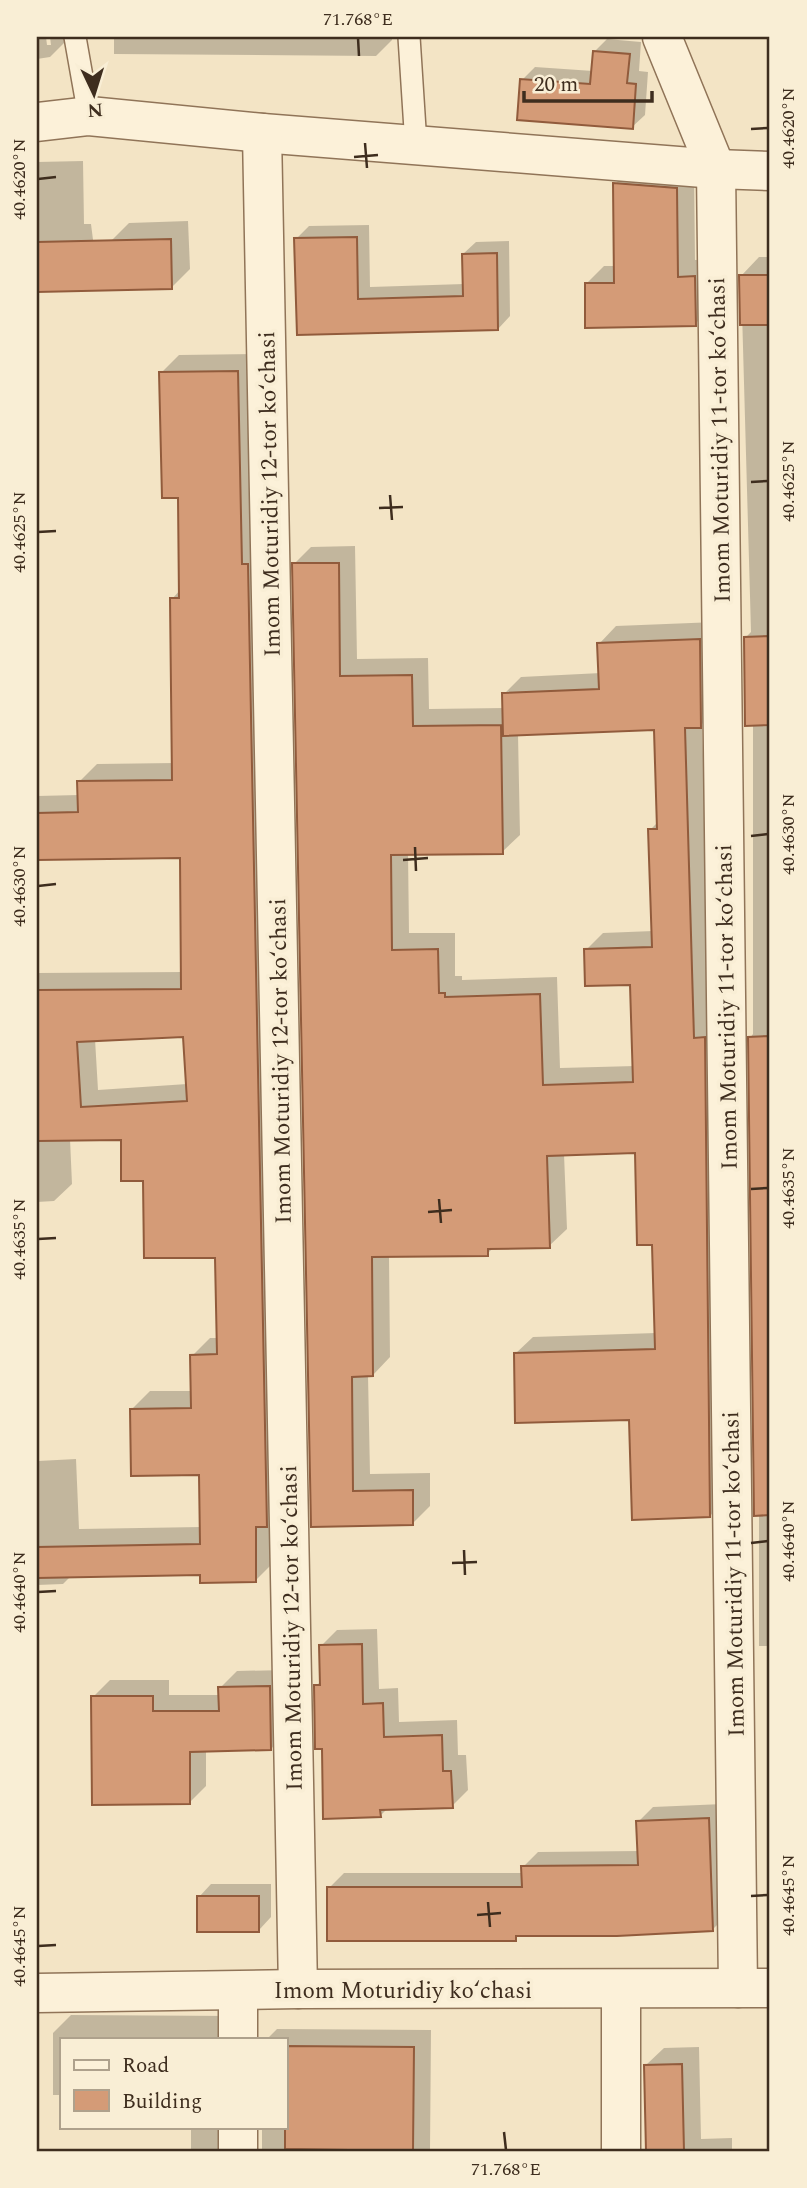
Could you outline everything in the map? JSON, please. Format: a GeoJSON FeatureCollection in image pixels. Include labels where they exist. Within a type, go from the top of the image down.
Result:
{"type":"FeatureCollection","features":[{"type":"Feature","properties":{"kind":"street","name":"Imom Moturidiy 11-tor koʻchasi"},"geometry":{"type":"LineString","coordinates":[[662,37],[716,169],[754,1988]]}},
{"type":"Feature","properties":{"kind":"street"},"geometry":{"type":"LineString","coordinates":[[37,122],[89,116],[262,133],[770,171]]}},
{"type":"Feature","properties":{"kind":"street","name":"Imom Moturidiy 12-tor koʻchasi"},"geometry":{"type":"LineString","coordinates":[[262,133],[298,1989]]}},
{"type":"Feature","properties":{"kind":"street","name":"Imom Moturidiy koʻchasi"},"geometry":{"type":"LineString","coordinates":[[37,1993],[298,1989],[754,1988]]}},
{"type":"Feature","properties":{"kind":"street"},"geometry":{"type":"LineString","coordinates":[[621,1990],[621,2151]]}},
{"type":"Feature","properties":{"kind":"street"},"geometry":{"type":"LineString","coordinates":[[237,1991],[238,2038]]}},
{"type":"Feature","properties":{"kind":"street"},"geometry":{"type":"LineString","coordinates":[[238,2128],[238,2151]]}},
{"type":"Feature","properties":{"kind":"lane"},"geometry":{"type":"LineString","coordinates":[[75,37],[89,116]]}},
{"type":"Feature","properties":{"kind":"lane"},"geometry":{"type":"LineString","coordinates":[[409,37],[416,145]]}},
{"type":"Feature","properties":{"kind":"building"},"geometry":{"type":"Polygon","coordinates":[[[593,51],[630,54],[627,83],[636,84],[633,129],[517,120],[520,79],[590,84],[593,51]]]}},
{"type":"Feature","properties":{"kind":"building"},"geometry":{"type":"Polygon","coordinates":[[[613,183],[677,188],[678,277],[695,276],[696,326],[585,328],[585,283],[614,283],[613,183]]]}},
{"type":"Feature","properties":{"kind":"building"},"geometry":{"type":"Polygon","coordinates":[[[357,237],[358,299],[463,296],[462,254],[497,253],[498,330],[297,335],[294,238],[357,237]]]}},
{"type":"Feature","properties":{"kind":"building"},"geometry":{"type":"Polygon","coordinates":[[[171,239],[172,289],[37,292],[37,242],[171,239]]]}},
{"type":"Feature","properties":{"kind":"building"},"geometry":{"type":"Polygon","coordinates":[[[739,275],[770,275],[770,325],[740,325],[739,275]]]}},
{"type":"Feature","properties":{"kind":"building"},"geometry":{"type":"Polygon","coordinates":[[[238,371],[242,564],[248,564],[267,1527],[256,1527],[256,1582],[200,1583],[200,1575],[37,1578],[37,1547],[200,1544],[199,1475],[131,1476],[130,1409],[191,1408],[190,1355],[217,1354],[215,1258],[144,1258],[143,1181],[121,1181],[121,1140],[37,1141],[37,990],[181,989],[180,858],[37,860],[37,813],[78,812],[77,781],[172,780],[170,598],[179,598],[178,498],[162,498],[159,372],[238,371]],[[183,1037],[77,1042],[81,1107],[187,1101],[183,1037]]]}},
{"type":"Feature","properties":{"kind":"building"},"geometry":{"type":"Polygon","coordinates":[[[292,563],[339,563],[340,676],[412,675],[413,726],[501,725],[503,854],[391,855],[392,950],[438,949],[439,993],[445,993],[445,997],[540,994],[543,1085],[633,1082],[630,985],[585,986],[584,949],[652,947],[648,829],[657,829],[654,730],[503,736],[502,693],[599,689],[597,643],[700,639],[701,728],[685,728],[694,1038],[705,1037],[710,1517],[632,1520],[629,1420],[515,1423],[514,1353],[655,1349],[652,1245],[637,1245],[635,1153],[547,1156],[550,1248],[488,1249],[488,1256],[372,1257],[373,1376],[352,1377],[353,1491],[413,1490],[413,1525],[311,1527],[292,563]]]}},
{"type":"Feature","properties":{"kind":"building"},"geometry":{"type":"Polygon","coordinates":[[[770,636],[770,725],[745,726],[744,637],[770,636]]]}},
{"type":"Feature","properties":{"kind":"building"},"geometry":{"type":"Polygon","coordinates":[[[770,1036],[770,1515],[754,1516],[748,1037],[770,1036]]]}},
{"type":"Feature","properties":{"kind":"building"},"geometry":{"type":"Polygon","coordinates":[[[362,1644],[363,1704],[383,1703],[384,1737],[442,1735],[443,1771],[451,1771],[453,1808],[380,1810],[381,1817],[323,1819],[322,1749],[315,1749],[314,1685],[320,1685],[319,1645],[362,1644]]]}},
{"type":"Feature","properties":{"kind":"building"},"geometry":{"type":"Polygon","coordinates":[[[270,1686],[271,1750],[190,1752],[190,1804],[92,1805],[91,1696],[153,1696],[153,1711],[219,1711],[218,1687],[270,1686]]]}},
{"type":"Feature","properties":{"kind":"building"},"geometry":{"type":"Polygon","coordinates":[[[709,1818],[713,1931],[617,1936],[516,1936],[516,1941],[327,1941],[327,1887],[522,1887],[521,1866],[638,1865],[636,1821],[709,1818]]]}},
{"type":"Feature","properties":{"kind":"building"},"geometry":{"type":"Polygon","coordinates":[[[197,1896],[259,1896],[259,1932],[197,1932],[197,1896]]]}},
{"type":"Feature","properties":{"kind":"building"},"geometry":{"type":"Polygon","coordinates":[[[287,2046],[414,2047],[413,2151],[285,2149],[287,2046]]]}},
{"type":"Feature","properties":{"kind":"building"},"geometry":{"type":"Polygon","coordinates":[[[682,2064],[684,2151],[646,2151],[644,2065],[682,2064]]]}}]}
